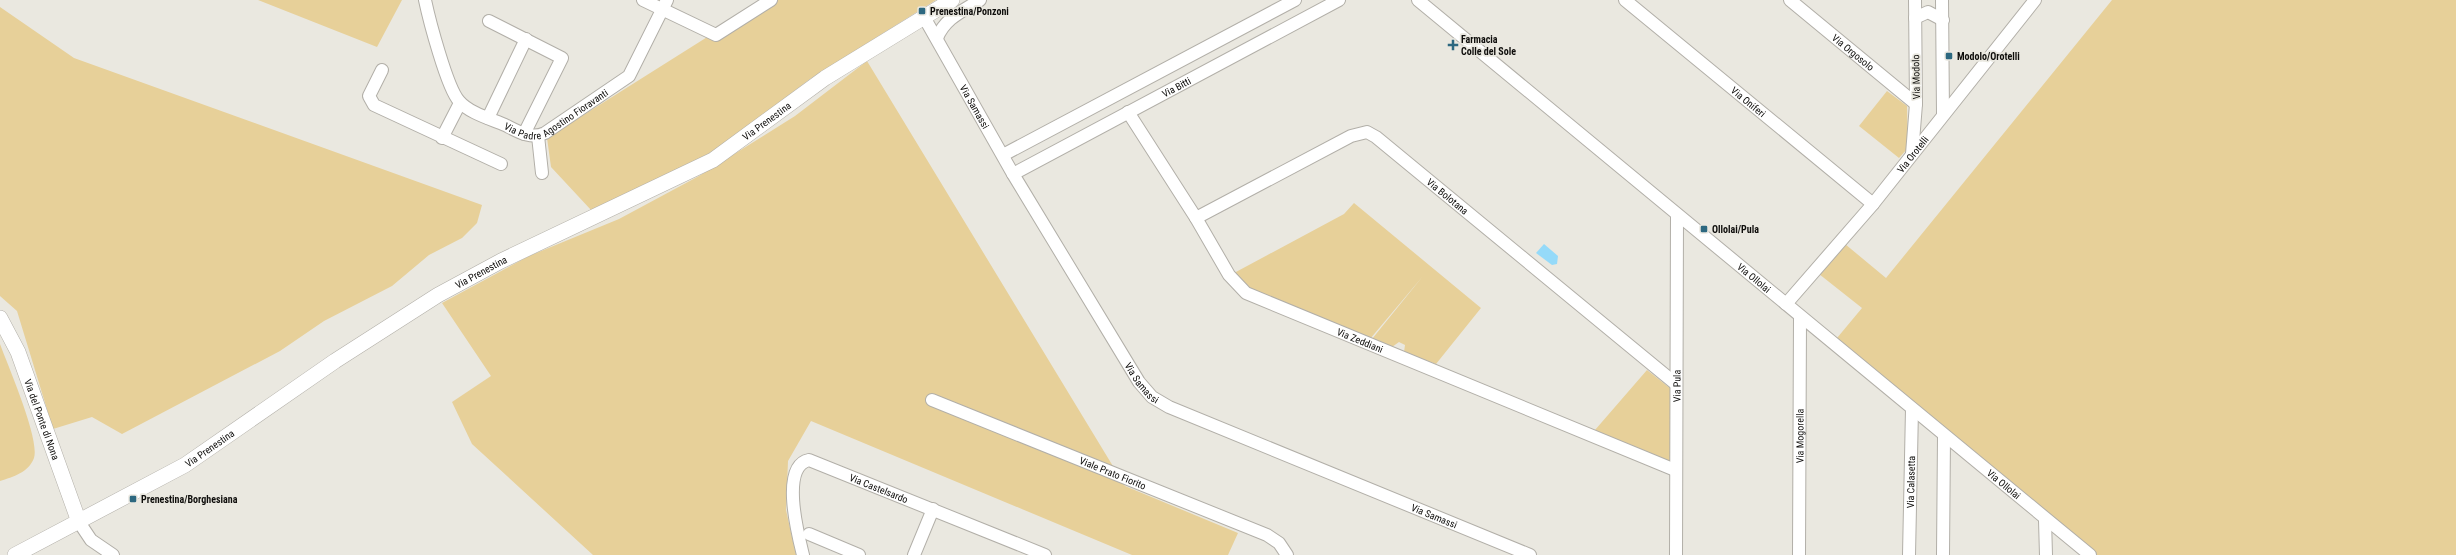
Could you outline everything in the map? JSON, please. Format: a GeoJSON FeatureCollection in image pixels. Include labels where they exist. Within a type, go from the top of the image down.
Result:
{"type":"FeatureCollection","features":[{"type":"Feature","properties":{"kind":"main road","name":"Via Prenestina"},"geometry":{"type":"LineString","coordinates":[[15,555],[195,459],[341,357],[438,295],[520,252],[713,160],[820,81],[952,0]]}},
{"type":"Feature","properties":{"kind":"main road","name":"Via del Ponte di Nona"},"geometry":{"type":"LineString","coordinates":[[0,318],[18,352],[79,522]]}},
{"type":"Feature","properties":{"kind":"street"},"geometry":{"type":"LineString","coordinates":[[425,0],[438,48],[454,94],[460,103],[442,138]]}},
{"type":"Feature","properties":{"kind":"street"},"geometry":{"type":"LineString","coordinates":[[643,0],[665,5],[716,35],[771,0]]}},
{"type":"Feature","properties":{"kind":"street"},"geometry":{"type":"LineString","coordinates":[[937,38],[942,26],[950,19],[980,0]]}},
{"type":"Feature","properties":{"kind":"street","name":"Via Bitti"},"geometry":{"type":"LineString","coordinates":[[1003,155],[1295,0]]}},
{"type":"Feature","properties":{"kind":"street","name":"Via Bitti"},"geometry":{"type":"LineString","coordinates":[[1014,174],[1339,0]]}},
{"type":"Feature","properties":{"kind":"street","name":"Via Ollolai"},"geometry":{"type":"LineString","coordinates":[[1418,0],[1677,216],[2090,555]]}},
{"type":"Feature","properties":{"kind":"street","name":"Via Oniferi"},"geometry":{"type":"LineString","coordinates":[[1625,0],[1872,204]]}},
{"type":"Feature","properties":{"kind":"street","name":"Via Orgosolo"},"geometry":{"type":"LineString","coordinates":[[1790,0],[1916,104]]}},
{"type":"Feature","properties":{"kind":"street","name":"Via Modolo"},"geometry":{"type":"LineString","coordinates":[[1912,154],[1916,104],[1915,0]]}},
{"type":"Feature","properties":{"kind":"street"},"geometry":{"type":"LineString","coordinates":[[1942,0],[1943,114]]}},
{"type":"Feature","properties":{"kind":"street","name":"Via Orotelli"},"geometry":{"type":"LineString","coordinates":[[1786,304],[1872,204],[2035,0]]}},
{"type":"Feature","properties":{"kind":"street","name":"Via Padre Agostino Fioravanti"},"geometry":{"type":"LineString","coordinates":[[460,103],[488,118],[524,134],[538,136],[629,76],[665,5]]}},
{"type":"Feature","properties":{"kind":"street"},"geometry":{"type":"LineString","coordinates":[[1915,18],[1928,12],[1943,20]]}},
{"type":"Feature","properties":{"kind":"street","name":"Via Samassi"},"geometry":{"type":"LineString","coordinates":[[924,17],[1014,174],[1139,382],[1152,397],[1169,407],[1530,555]]}},
{"type":"Feature","properties":{"kind":"street"},"geometry":{"type":"LineString","coordinates":[[489,21],[562,58],[524,134]]}},
{"type":"Feature","properties":{"kind":"street"},"geometry":{"type":"LineString","coordinates":[[488,118],[526,39]]}},
{"type":"Feature","properties":{"kind":"street"},"geometry":{"type":"LineString","coordinates":[[382,70],[369,96],[372,103],[442,138],[501,164]]}},
{"type":"Feature","properties":{"kind":"street","name":"Via Zeddiani"},"geometry":{"type":"LineString","coordinates":[[1128,112],[1196,218],[1231,278],[1249,295],[1675,470]]}},
{"type":"Feature","properties":{"kind":"street","name":"Via Bolotana"},"geometry":{"type":"LineString","coordinates":[[1196,218],[1351,136],[1367,132],[1376,137],[1676,384]]}},
{"type":"Feature","properties":{"kind":"street"},"geometry":{"type":"LineString","coordinates":[[538,136],[542,173]]}},
{"type":"Feature","properties":{"kind":"street","name":"Via Pula"},"geometry":{"type":"LineString","coordinates":[[1676,555],[1675,470],[1677,216]]}},
{"type":"Feature","properties":{"kind":"street","name":"Via Mogorella"},"geometry":{"type":"LineString","coordinates":[[1799,555],[1800,317]]}},
{"type":"Feature","properties":{"kind":"street","name":"Viale Prato Fiorito"},"geometry":{"type":"LineString","coordinates":[[932,400],[1267,535],[1279,543],[1287,555]]}},
{"type":"Feature","properties":{"kind":"street","name":"Via Calasetta"},"geometry":{"type":"LineString","coordinates":[[1909,555],[1912,409]]}},
{"type":"Feature","properties":{"kind":"street"},"geometry":{"type":"LineString","coordinates":[[1943,555],[1944,436]]}},
{"type":"Feature","properties":{"kind":"street","name":"Via Castelsardo"},"geometry":{"type":"LineString","coordinates":[[803,555],[795,521],[794,494],[797,469],[807,460],[815,461],[1045,555]]}},
{"type":"Feature","properties":{"kind":"street"},"geometry":{"type":"LineString","coordinates":[[914,555],[933,509]]}},
{"type":"Feature","properties":{"kind":"street"},"geometry":{"type":"LineString","coordinates":[[2046,520],[2046,555]]}},
{"type":"Feature","properties":{"kind":"street"},"geometry":{"type":"LineString","coordinates":[[79,522],[91,540],[113,555]]}},
{"type":"Feature","properties":{"kind":"street"},"geometry":{"type":"LineString","coordinates":[[809,534],[859,555]]}},
{"type":"Feature","properties":{"kind":"shaded area"},"geometry":{"type":"Polygon","coordinates":[[[258,0],[402,0],[377,47],[258,0]]]}},
{"type":"Feature","properties":{"kind":"shaded area"},"geometry":{"type":"Polygon","coordinates":[[[766,0],[936,0],[810,79],[717,150],[591,210],[551,167],[547,138],[766,0]]]}},
{"type":"Feature","properties":{"kind":"shaded area"},"geometry":{"type":"Polygon","coordinates":[[[2112,0],[2456,0],[2456,555],[2088,555],[1837,338],[1862,308],[1819,274],[1845,244],[1886,278],[2112,0]]]}},
{"type":"Feature","properties":{"kind":"shaded area"},"geometry":{"type":"Polygon","coordinates":[[[0,7],[74,58],[482,205],[477,223],[462,238],[429,255],[392,286],[324,321],[280,351],[122,434],[92,417],[53,429],[17,311],[0,296],[0,7]]]}},
{"type":"Feature","properties":{"kind":"shaded area"},"geometry":{"type":"Polygon","coordinates":[[[867,61],[1125,486],[1238,533],[1228,555],[1132,555],[811,421],[788,461],[786,510],[796,555],[593,555],[472,444],[452,402],[491,376],[442,303],[529,256],[619,219],[699,176],[795,116],[867,61]]]}},
{"type":"Feature","properties":{"kind":"shaded area"},"geometry":{"type":"Polygon","coordinates":[[[1887,91],[1907,106],[1908,148],[1899,158],[1859,126],[1887,91]]]}},
{"type":"Feature","properties":{"kind":"shaded area"},"geometry":{"type":"Polygon","coordinates":[[[1354,203],[1481,308],[1436,364],[1404,352],[1405,345],[1399,342],[1392,347],[1372,339],[1423,276],[1370,339],[1242,287],[1234,273],[1344,214],[1354,203]]]}},
{"type":"Feature","properties":{"kind":"shaded area"},"geometry":{"type":"Polygon","coordinates":[[[0,344],[28,419],[35,449],[34,458],[28,467],[15,476],[0,481],[0,344]]]}},
{"type":"Feature","properties":{"kind":"shaded area"},"geometry":{"type":"Polygon","coordinates":[[[1647,370],[1671,389],[1670,463],[1595,430],[1647,370]]]}},
{"type":"Feature","properties":{"kind":"water"},"geometry":{"type":"Polygon","coordinates":[[[1544,244],[1558,256],[1557,264],[1552,265],[1536,253],[1544,244]]]}},
{"type":"Feature","properties":{"kind":"place","name":"Prenestina/Ponzoni"},"geometry":{"type":"Point","coordinates":[922,11]}},
{"type":"Feature","properties":{"kind":"place","name":"Farmacia Colle del Sole"},"geometry":{"type":"Point","coordinates":[1453,45]}},
{"type":"Feature","properties":{"kind":"place","name":"Modolo/Orotelli"},"geometry":{"type":"Point","coordinates":[1949,56]}},
{"type":"Feature","properties":{"kind":"place","name":"Ollolai/Pula"},"geometry":{"type":"Point","coordinates":[1704,229]}},
{"type":"Feature","properties":{"kind":"place","name":"Prenestina/Borghesiana"},"geometry":{"type":"Point","coordinates":[133,499]}}]}
